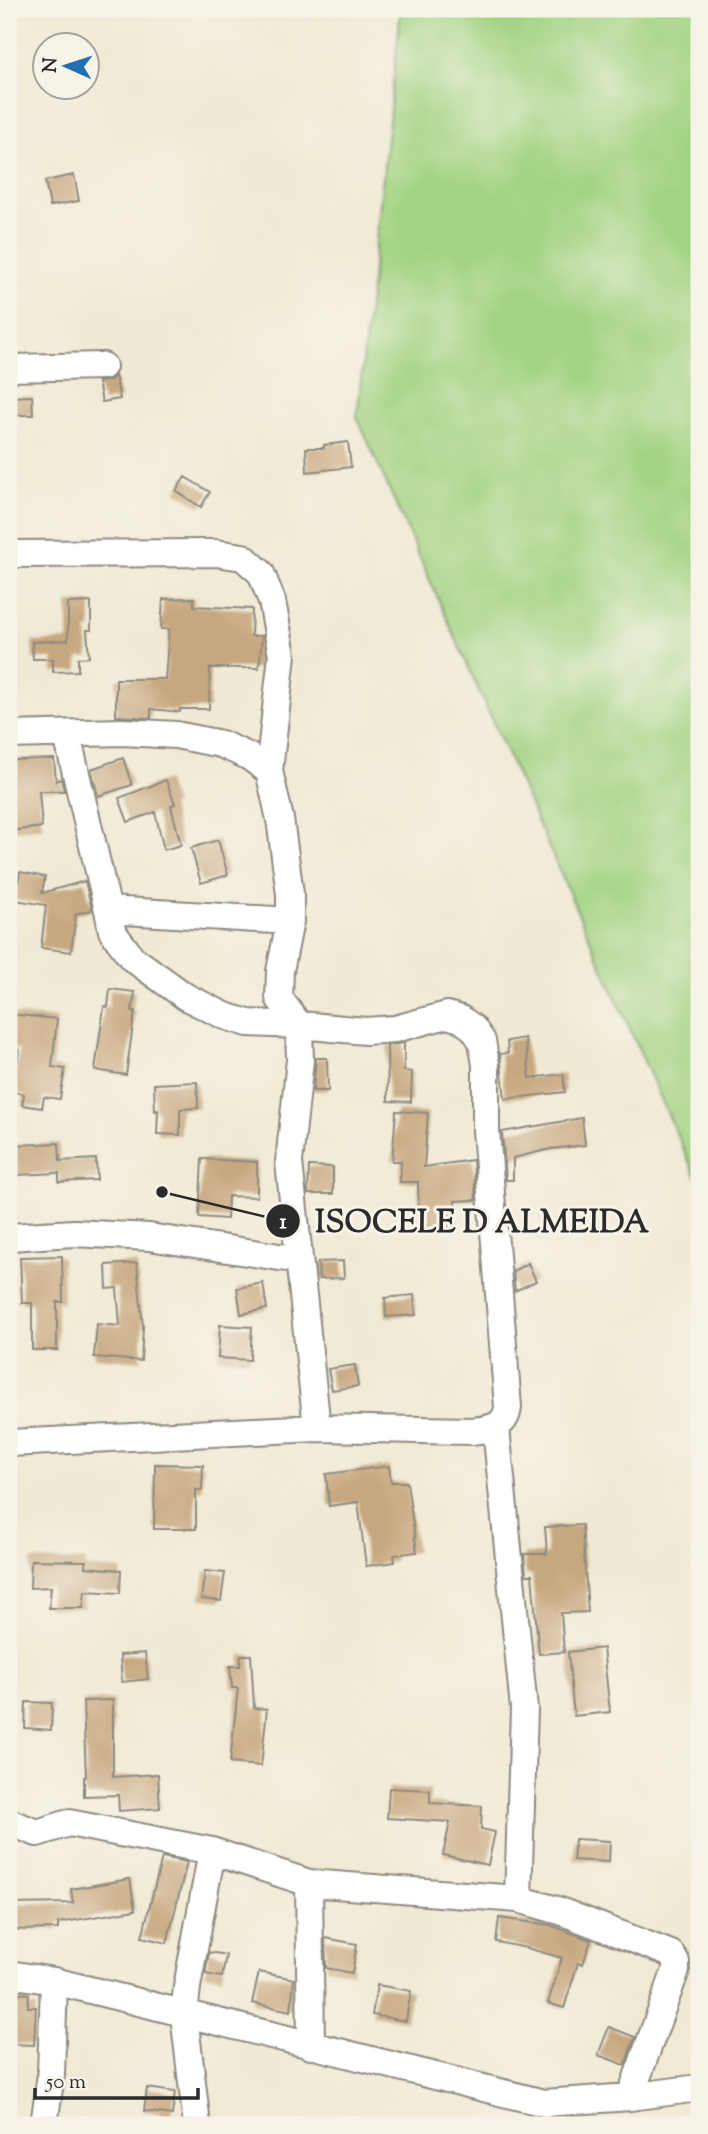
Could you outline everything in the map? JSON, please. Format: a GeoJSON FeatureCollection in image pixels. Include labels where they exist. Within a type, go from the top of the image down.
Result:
{"type":"FeatureCollection","features":[{"type":"Feature","properties":{"kind":"street"},"geometry":{"type":"LineString","coordinates":[[9,368],[103,366]]}},
{"type":"Feature","properties":{"kind":"street"},"geometry":{"type":"LineString","coordinates":[[9,554],[216,553],[243,557],[261,573],[268,592],[282,655],[269,771],[287,862],[290,894],[290,921],[280,971],[279,998],[299,1025],[300,1059],[289,1163],[317,1428]]}},
{"type":"Feature","properties":{"kind":"street"},"geometry":{"type":"LineString","coordinates":[[9,735],[123,732],[176,735],[221,744],[248,756],[269,771]]}},
{"type":"Feature","properties":{"kind":"street"},"geometry":{"type":"LineString","coordinates":[[9,1443],[317,1428],[471,1431],[496,1428],[507,1417],[508,1407],[486,1130],[486,1065],[482,1041],[473,1028],[461,1019],[447,1015],[395,1029],[366,1031],[248,1023],[225,1016],[186,997],[132,958],[112,931],[67,735]]}},
{"type":"Feature","properties":{"kind":"street"},"geometry":{"type":"LineString","coordinates":[[108,910],[290,921]]}},
{"type":"Feature","properties":{"kind":"street"},"geometry":{"type":"LineString","coordinates":[[9,1237],[75,1233],[149,1237],[299,1260]]}},
{"type":"Feature","properties":{"kind":"street"},"geometry":{"type":"LineString","coordinates":[[496,1428],[524,1709],[518,1899]]}},
{"type":"Feature","properties":{"kind":"street"},"geometry":{"type":"LineString","coordinates":[[9,1822],[37,1833],[69,1823],[212,1851],[309,1883],[518,1899],[671,1954],[676,1962],[676,1970],[630,2096]]}},
{"type":"Feature","properties":{"kind":"street"},"geometry":{"type":"LineString","coordinates":[[197,2125],[184,2015],[212,1851]]}},
{"type":"Feature","properties":{"kind":"street"},"geometry":{"type":"LineString","coordinates":[[309,1883],[311,2046]]}},
{"type":"Feature","properties":{"kind":"street"},"geometry":{"type":"LineString","coordinates":[[9,1974],[54,1981],[311,2046],[545,2114],[630,2096],[699,2088]]}},
{"type":"Feature","properties":{"kind":"street"},"geometry":{"type":"LineString","coordinates":[[44,2125],[51,2074],[54,1981]]}},
{"type":"Feature","properties":{"kind":"green space"},"geometry":{"type":"Polygon","coordinates":[[[401,9],[699,9],[699,1184],[357,417],[401,9]]]}},
{"type":"Feature","properties":{"kind":"building"},"geometry":{"type":"Polygon","coordinates":[[[74,175],[79,201],[50,206],[45,181],[74,175]]]}},
{"type":"Feature","properties":{"kind":"building"},"geometry":{"type":"Polygon","coordinates":[[[115,375],[120,399],[102,402],[98,382],[111,380],[115,375]]]}},
{"type":"Feature","properties":{"kind":"building"},"geometry":{"type":"Polygon","coordinates":[[[32,396],[33,415],[9,415],[9,397],[32,396]]]}},
{"type":"Feature","properties":{"kind":"building"},"geometry":{"type":"Polygon","coordinates":[[[348,442],[351,467],[307,472],[306,448],[324,448],[324,445],[348,442]]]}},
{"type":"Feature","properties":{"kind":"building"},"geometry":{"type":"Polygon","coordinates":[[[185,477],[210,492],[201,507],[176,491],[185,477]]]}},
{"type":"Feature","properties":{"kind":"building"},"geometry":{"type":"Polygon","coordinates":[[[194,598],[194,606],[252,609],[251,636],[262,636],[259,668],[210,668],[209,709],[180,709],[180,712],[151,709],[151,718],[116,716],[116,679],[165,679],[169,629],[161,629],[163,599],[194,598]]]}},
{"type":"Feature","properties":{"kind":"building"},"geometry":{"type":"Polygon","coordinates":[[[91,602],[91,630],[87,630],[89,657],[78,658],[78,671],[53,672],[53,659],[33,659],[32,642],[68,640],[68,603],[91,602]]]}},
{"type":"Feature","properties":{"kind":"building"},"geometry":{"type":"Polygon","coordinates":[[[123,758],[132,785],[98,796],[91,769],[123,758]]]}},
{"type":"Feature","properties":{"kind":"building"},"geometry":{"type":"Polygon","coordinates":[[[54,759],[56,781],[61,779],[64,791],[39,791],[42,827],[9,831],[9,760],[54,759]]]}},
{"type":"Feature","properties":{"kind":"building"},"geometry":{"type":"Polygon","coordinates":[[[166,780],[175,804],[171,806],[181,845],[164,850],[155,812],[128,822],[119,798],[166,780]]]}},
{"type":"Feature","properties":{"kind":"building"},"geometry":{"type":"Polygon","coordinates":[[[218,840],[228,875],[201,883],[191,848],[218,840]]]}},
{"type":"Feature","properties":{"kind":"building"},"geometry":{"type":"Polygon","coordinates":[[[20,872],[45,877],[42,893],[85,881],[92,910],[76,914],[71,952],[41,948],[46,905],[15,900],[20,872]]]}},
{"type":"Feature","properties":{"kind":"building"},"geometry":{"type":"Polygon","coordinates":[[[110,989],[135,992],[126,1075],[95,1070],[104,1006],[108,1007],[110,989]]]}},
{"type":"Feature","properties":{"kind":"building"},"geometry":{"type":"Polygon","coordinates":[[[9,1014],[57,1019],[52,1067],[65,1069],[60,1099],[44,1097],[42,1108],[22,1105],[24,1094],[13,1092],[19,1050],[9,1049],[9,1014]]]}},
{"type":"Feature","properties":{"kind":"building"},"geometry":{"type":"Polygon","coordinates":[[[525,1038],[530,1078],[563,1074],[565,1092],[505,1099],[500,1054],[508,1053],[507,1041],[525,1038]]]}},
{"type":"Feature","properties":{"kind":"building"},"geometry":{"type":"Polygon","coordinates":[[[404,1043],[404,1071],[412,1072],[411,1102],[388,1101],[387,1045],[404,1043]]]}},
{"type":"Feature","properties":{"kind":"building"},"geometry":{"type":"Polygon","coordinates":[[[316,1058],[327,1058],[328,1091],[313,1091],[316,1058]]]}},
{"type":"Feature","properties":{"kind":"building"},"geometry":{"type":"Polygon","coordinates":[[[197,1082],[198,1108],[180,1109],[180,1135],[157,1134],[158,1110],[155,1111],[154,1084],[197,1082]]]}},
{"type":"Feature","properties":{"kind":"building"},"geometry":{"type":"Polygon","coordinates":[[[396,1111],[428,1113],[424,1167],[473,1160],[476,1200],[455,1201],[456,1227],[419,1229],[418,1182],[400,1182],[401,1161],[392,1161],[396,1111]]]}},
{"type":"Feature","properties":{"kind":"building"},"geometry":{"type":"Polygon","coordinates":[[[582,1118],[585,1145],[551,1149],[513,1158],[513,1180],[506,1180],[502,1132],[582,1118]]]}},
{"type":"Feature","properties":{"kind":"building"},"geometry":{"type":"Polygon","coordinates":[[[59,1143],[60,1161],[96,1159],[97,1180],[59,1182],[59,1173],[17,1175],[16,1145],[59,1143]]]}},
{"type":"Feature","properties":{"kind":"building"},"geometry":{"type":"Polygon","coordinates":[[[202,1159],[257,1162],[257,1197],[228,1196],[227,1219],[199,1217],[202,1159]]]}},
{"type":"Feature","properties":{"kind":"building"},"geometry":{"type":"Polygon","coordinates":[[[309,1166],[333,1167],[333,1194],[308,1194],[309,1166]]]}},
{"type":"Feature","properties":{"kind":"building"},"geometry":{"type":"Polygon","coordinates":[[[62,1256],[63,1302],[57,1302],[57,1350],[32,1350],[32,1303],[22,1303],[20,1257],[62,1256]]]}},
{"type":"Feature","properties":{"kind":"building"},"geometry":{"type":"Polygon","coordinates":[[[343,1261],[344,1278],[319,1279],[318,1262],[343,1261]]]}},
{"type":"Feature","properties":{"kind":"building"},"geometry":{"type":"Polygon","coordinates":[[[137,1263],[143,1327],[141,1361],[94,1357],[97,1324],[120,1326],[117,1288],[107,1289],[106,1265],[137,1263]]]}},
{"type":"Feature","properties":{"kind":"building"},"geometry":{"type":"Polygon","coordinates":[[[528,1263],[536,1281],[515,1291],[513,1271],[528,1263]]]}},
{"type":"Feature","properties":{"kind":"building"},"geometry":{"type":"Polygon","coordinates":[[[263,1283],[267,1309],[241,1314],[237,1288],[263,1283]]]}},
{"type":"Feature","properties":{"kind":"building"},"geometry":{"type":"Polygon","coordinates":[[[414,1295],[416,1315],[386,1317],[385,1298],[414,1295]]]}},
{"type":"Feature","properties":{"kind":"building"},"geometry":{"type":"Polygon","coordinates":[[[220,1325],[252,1327],[250,1360],[218,1358],[220,1325]]]}},
{"type":"Feature","properties":{"kind":"building"},"geometry":{"type":"Polygon","coordinates":[[[355,1365],[358,1386],[332,1390],[328,1369],[355,1365]]]}},
{"type":"Feature","properties":{"kind":"building"},"geometry":{"type":"Polygon","coordinates":[[[155,1464],[203,1465],[202,1490],[196,1490],[196,1529],[154,1529],[155,1464]]]}},
{"type":"Feature","properties":{"kind":"building"},"geometry":{"type":"Polygon","coordinates":[[[389,1466],[391,1482],[407,1482],[417,1552],[394,1555],[395,1562],[366,1566],[358,1502],[329,1506],[326,1474],[389,1466]]]}},
{"type":"Feature","properties":{"kind":"building"},"geometry":{"type":"Polygon","coordinates":[[[582,1525],[588,1612],[561,1613],[564,1652],[539,1654],[532,1575],[526,1575],[524,1554],[547,1554],[545,1527],[582,1525]]]}},
{"type":"Feature","properties":{"kind":"building"},"geometry":{"type":"Polygon","coordinates":[[[31,1560],[86,1561],[85,1567],[121,1570],[120,1593],[85,1591],[83,1608],[49,1608],[51,1587],[30,1588],[31,1560]]]}},
{"type":"Feature","properties":{"kind":"building"},"geometry":{"type":"Polygon","coordinates":[[[205,1571],[225,1573],[221,1601],[201,1599],[205,1571]]]}},
{"type":"Feature","properties":{"kind":"building"},"geometry":{"type":"Polygon","coordinates":[[[603,1648],[610,1712],[574,1716],[568,1652],[603,1648]]]}},
{"type":"Feature","properties":{"kind":"building"},"geometry":{"type":"Polygon","coordinates":[[[145,1653],[148,1679],[122,1682],[120,1655],[145,1653]]]}},
{"type":"Feature","properties":{"kind":"building"},"geometry":{"type":"Polygon","coordinates":[[[241,1655],[251,1655],[254,1708],[267,1709],[261,1766],[230,1763],[238,1688],[232,1688],[230,1666],[240,1666],[241,1655]]]}},
{"type":"Feature","properties":{"kind":"building"},"geometry":{"type":"Polygon","coordinates":[[[113,1700],[113,1777],[158,1774],[160,1808],[119,1811],[118,1795],[84,1796],[86,1777],[83,1701],[113,1700]]]}},
{"type":"Feature","properties":{"kind":"building"},"geometry":{"type":"Polygon","coordinates":[[[26,1702],[52,1703],[51,1730],[25,1728],[26,1702]]]}},
{"type":"Feature","properties":{"kind":"building"},"geometry":{"type":"Polygon","coordinates":[[[389,1788],[430,1790],[430,1803],[482,1806],[481,1829],[495,1832],[488,1865],[443,1855],[450,1822],[387,1818],[389,1788]]]}},
{"type":"Feature","properties":{"kind":"building"},"geometry":{"type":"Polygon","coordinates":[[[575,1839],[610,1841],[609,1862],[573,1860],[575,1839]]]}},
{"type":"Feature","properties":{"kind":"building"},"geometry":{"type":"Polygon","coordinates":[[[162,1857],[187,1862],[167,1943],[142,1937],[162,1857]]]}},
{"type":"Feature","properties":{"kind":"building"},"geometry":{"type":"Polygon","coordinates":[[[130,1879],[135,1910],[58,1923],[58,1929],[9,1930],[9,1904],[73,1903],[71,1889],[130,1879]]]}},
{"type":"Feature","properties":{"kind":"building"},"geometry":{"type":"Polygon","coordinates":[[[499,1918],[550,1925],[591,1940],[583,1964],[578,1963],[564,2008],[548,2003],[562,1958],[496,1942],[499,1918]]]}},
{"type":"Feature","properties":{"kind":"building"},"geometry":{"type":"Polygon","coordinates":[[[325,1938],[357,1944],[352,1973],[326,1968],[325,1938]]]}},
{"type":"Feature","properties":{"kind":"building"},"geometry":{"type":"Polygon","coordinates":[[[209,1952],[226,1955],[222,1977],[205,1974],[209,1952]]]}},
{"type":"Feature","properties":{"kind":"building"},"geometry":{"type":"Polygon","coordinates":[[[259,1972],[294,1979],[291,2011],[252,2003],[259,1972]]]}},
{"type":"Feature","properties":{"kind":"building"},"geometry":{"type":"Polygon","coordinates":[[[377,1985],[411,1991],[406,2021],[372,2015],[377,1985]]]}},
{"type":"Feature","properties":{"kind":"building"},"geometry":{"type":"Polygon","coordinates":[[[9,1993],[29,1994],[28,2007],[36,2007],[34,2045],[9,2044],[9,1993]]]}},
{"type":"Feature","properties":{"kind":"building"},"geometry":{"type":"Polygon","coordinates":[[[609,2027],[635,2037],[625,2065],[598,2055],[609,2027]]]}},
{"type":"Feature","properties":{"kind":"building"},"geometry":{"type":"Polygon","coordinates":[[[147,2088],[175,2092],[172,2115],[144,2111],[147,2088]]]}},
{"type":"Feature","properties":{"kind":"place","name":"ISOCELE D ALMEIDA"},"geometry":{"type":"Point","coordinates":[162,1192]}}]}
